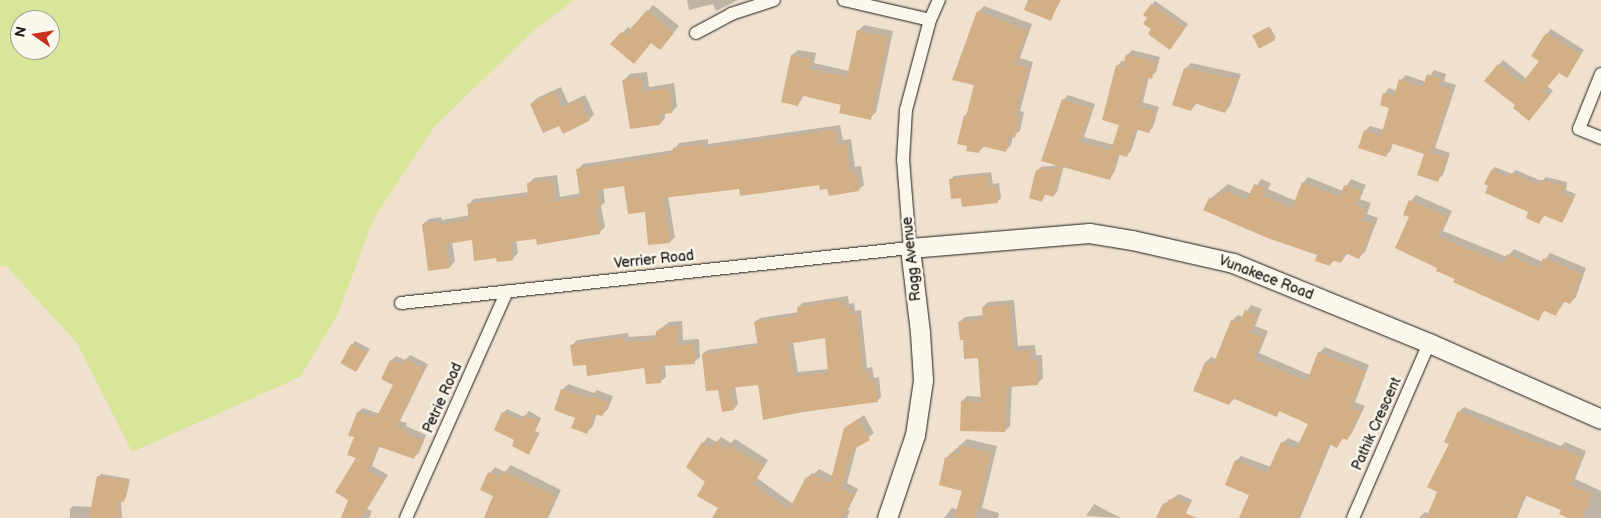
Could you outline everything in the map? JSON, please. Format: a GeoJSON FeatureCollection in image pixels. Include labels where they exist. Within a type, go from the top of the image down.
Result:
{"type":"FeatureCollection","features":[{"type":"Feature","properties":{"kind":"main road","name":"Vunakece Road"},"geometry":{"type":"LineString","coordinates":[[910,248],[1089,232],[1233,263],[1429,343],[1601,419]]}},
{"type":"Feature","properties":{"kind":"main road","name":"Ragg Avenue"},"geometry":{"type":"LineString","coordinates":[[887,518],[915,435],[922,380],[920,332],[910,248]]}},
{"type":"Feature","properties":{"kind":"street"},"geometry":{"type":"LineString","coordinates":[[696,33],[731,14],[774,0]]}},
{"type":"Feature","properties":{"kind":"street"},"geometry":{"type":"LineString","coordinates":[[844,0],[930,20]]}},
{"type":"Feature","properties":{"kind":"street","name":"Ragg Avenue"},"geometry":{"type":"LineString","coordinates":[[910,248],[903,160],[906,110],[930,20],[939,0]]}},
{"type":"Feature","properties":{"kind":"street"},"geometry":{"type":"LineString","coordinates":[[1601,74],[1579,129],[1601,138]]}},
{"type":"Feature","properties":{"kind":"street","name":"Verrier Road"},"geometry":{"type":"LineString","coordinates":[[402,303],[910,248]]}},
{"type":"Feature","properties":{"kind":"street","name":"Petrie Road"},"geometry":{"type":"LineString","coordinates":[[406,518],[507,291]]}},
{"type":"Feature","properties":{"kind":"street","name":"Pathik Crescent"},"geometry":{"type":"LineString","coordinates":[[1353,518],[1429,343]]}},
{"type":"Feature","properties":{"kind":"green space"},"geometry":{"type":"Polygon","coordinates":[[[0,0],[574,0],[530,34],[435,126],[374,218],[337,316],[300,377],[132,452],[77,343],[6,266],[0,266],[0,0]]]}},
{"type":"Feature","properties":{"kind":"building"},"geometry":{"type":"Polygon","coordinates":[[[1028,0],[1059,0],[1051,21],[1024,10],[1028,0]]]}},
{"type":"Feature","properties":{"kind":"building"},"geometry":{"type":"Polygon","coordinates":[[[1151,4],[1185,28],[1170,50],[1148,34],[1151,29],[1143,24],[1147,18],[1143,15],[1151,4]]]}},
{"type":"Feature","properties":{"kind":"building"},"geometry":{"type":"Polygon","coordinates":[[[647,10],[674,33],[660,50],[651,43],[634,64],[610,44],[621,32],[625,35],[647,10]]]}},
{"type":"Feature","properties":{"kind":"building"},"geometry":{"type":"Polygon","coordinates":[[[977,11],[1027,30],[1015,64],[1028,68],[1015,116],[1019,117],[1015,138],[1009,135],[1006,152],[981,146],[979,153],[966,151],[967,146],[957,144],[974,85],[952,80],[977,11]]]}},
{"type":"Feature","properties":{"kind":"building"},"geometry":{"type":"Polygon","coordinates":[[[1268,27],[1275,40],[1259,49],[1252,35],[1268,27]]]}},
{"type":"Feature","properties":{"kind":"building"},"geometry":{"type":"Polygon","coordinates":[[[857,30],[888,37],[871,120],[839,113],[841,105],[800,95],[798,106],[781,102],[791,55],[811,59],[809,69],[847,77],[857,30]]]}},
{"type":"Feature","properties":{"kind":"building"},"geometry":{"type":"Polygon","coordinates":[[[1546,33],[1581,55],[1567,78],[1559,73],[1543,92],[1549,96],[1529,121],[1513,108],[1515,105],[1484,81],[1498,64],[1522,83],[1539,61],[1531,56],[1546,33]]]}},
{"type":"Feature","properties":{"kind":"building"},"geometry":{"type":"Polygon","coordinates":[[[1126,54],[1156,62],[1152,79],[1146,77],[1139,107],[1155,111],[1149,133],[1135,129],[1127,157],[1117,154],[1110,180],[1041,161],[1062,99],[1091,109],[1080,142],[1111,150],[1119,125],[1102,120],[1116,65],[1123,67],[1126,54]]]}},
{"type":"Feature","properties":{"kind":"building"},"geometry":{"type":"Polygon","coordinates":[[[1184,68],[1236,79],[1225,113],[1194,103],[1191,111],[1172,105],[1184,68]]]}},
{"type":"Feature","properties":{"kind":"building"},"geometry":{"type":"Polygon","coordinates":[[[1427,74],[1442,79],[1439,86],[1451,90],[1431,153],[1446,158],[1438,182],[1417,175],[1424,154],[1391,143],[1386,157],[1358,148],[1364,130],[1381,136],[1389,108],[1380,105],[1383,93],[1394,96],[1399,79],[1423,87],[1427,74]]]}},
{"type":"Feature","properties":{"kind":"building"},"geometry":{"type":"Polygon","coordinates":[[[641,77],[643,92],[669,88],[672,113],[659,115],[660,125],[630,129],[622,80],[641,77]]]}},
{"type":"Feature","properties":{"kind":"building"},"geometry":{"type":"Polygon","coordinates":[[[555,92],[562,108],[579,100],[589,121],[563,134],[559,126],[543,133],[530,104],[555,92]]]}},
{"type":"Feature","properties":{"kind":"building"},"geometry":{"type":"Polygon","coordinates":[[[835,130],[837,145],[846,144],[850,172],[856,171],[859,191],[829,196],[827,189],[820,190],[819,185],[740,196],[739,189],[663,198],[670,243],[648,245],[645,212],[628,214],[624,186],[597,190],[600,208],[596,209],[600,234],[537,245],[536,239],[511,242],[513,260],[497,262],[496,258],[474,261],[472,240],[446,244],[450,268],[428,271],[422,224],[436,222],[436,225],[469,220],[467,204],[528,196],[527,183],[552,180],[555,202],[580,197],[576,169],[673,154],[673,148],[703,144],[703,148],[835,130]]]}},
{"type":"Feature","properties":{"kind":"building"},"geometry":{"type":"Polygon","coordinates":[[[1061,167],[1053,197],[1044,194],[1042,202],[1029,198],[1036,170],[1061,167]]]}},
{"type":"Feature","properties":{"kind":"building"},"geometry":{"type":"Polygon","coordinates":[[[1491,170],[1509,177],[1511,173],[1539,185],[1541,180],[1564,186],[1562,194],[1573,198],[1562,223],[1543,215],[1539,224],[1526,218],[1528,212],[1485,193],[1488,186],[1484,184],[1491,170]]]}},
{"type":"Feature","properties":{"kind":"building"},"geometry":{"type":"Polygon","coordinates":[[[988,175],[989,187],[996,187],[998,203],[962,207],[961,198],[951,199],[949,179],[988,175]]]}},
{"type":"Feature","properties":{"kind":"building"},"geometry":{"type":"Polygon","coordinates":[[[1302,182],[1340,197],[1344,185],[1361,191],[1355,205],[1366,209],[1362,220],[1373,224],[1359,259],[1345,253],[1341,263],[1332,260],[1330,266],[1315,261],[1317,255],[1265,237],[1203,210],[1209,198],[1213,200],[1215,195],[1218,197],[1221,189],[1247,200],[1254,184],[1266,189],[1263,195],[1292,208],[1302,182]]]}},
{"type":"Feature","properties":{"kind":"building"},"geometry":{"type":"Polygon","coordinates":[[[1409,200],[1447,217],[1438,237],[1503,263],[1507,254],[1539,268],[1543,258],[1582,274],[1570,304],[1562,301],[1556,316],[1543,310],[1539,321],[1453,282],[1455,279],[1436,271],[1437,268],[1395,248],[1409,217],[1403,215],[1409,200]]]}},
{"type":"Feature","properties":{"kind":"building"},"geometry":{"type":"Polygon","coordinates":[[[843,300],[844,308],[850,307],[850,315],[857,314],[863,372],[868,371],[869,382],[875,381],[878,402],[802,412],[763,420],[758,385],[730,388],[734,410],[722,412],[718,390],[706,391],[702,354],[758,346],[754,322],[798,315],[797,307],[843,300]],[[825,338],[788,344],[794,376],[828,373],[825,338]]]}},
{"type":"Feature","properties":{"kind":"building"},"geometry":{"type":"Polygon","coordinates":[[[1009,304],[1013,351],[1030,350],[1031,360],[1037,360],[1038,385],[1007,387],[1005,432],[960,431],[961,401],[981,402],[978,358],[964,359],[963,340],[960,340],[958,322],[983,319],[982,307],[1009,304]]]}},
{"type":"Feature","properties":{"kind":"building"},"geometry":{"type":"Polygon","coordinates":[[[1245,310],[1257,315],[1250,332],[1263,337],[1254,359],[1307,381],[1318,352],[1365,371],[1350,407],[1360,412],[1347,440],[1342,438],[1337,448],[1329,444],[1298,518],[1239,518],[1249,495],[1225,485],[1235,460],[1267,473],[1281,442],[1296,449],[1308,424],[1279,411],[1277,417],[1232,398],[1229,405],[1193,391],[1205,362],[1213,365],[1231,320],[1239,323],[1245,310]]]}},
{"type":"Feature","properties":{"kind":"building"},"geometry":{"type":"Polygon","coordinates":[[[677,326],[678,345],[694,344],[695,364],[660,366],[661,383],[646,384],[644,368],[587,376],[586,365],[573,366],[570,345],[623,337],[624,342],[656,340],[656,331],[662,330],[662,327],[677,326]]]}},
{"type":"Feature","properties":{"kind":"building"},"geometry":{"type":"Polygon","coordinates":[[[351,344],[367,353],[356,372],[340,363],[351,344]]]}},
{"type":"Feature","properties":{"kind":"building"},"geometry":{"type":"Polygon","coordinates":[[[405,359],[424,369],[396,426],[403,428],[402,431],[422,440],[414,459],[377,446],[368,471],[384,480],[361,518],[341,518],[348,500],[335,492],[356,458],[347,455],[354,437],[348,436],[357,412],[376,418],[393,385],[381,379],[390,360],[401,365],[405,359]]]}},
{"type":"Feature","properties":{"kind":"building"},"geometry":{"type":"Polygon","coordinates":[[[561,389],[590,399],[590,395],[608,402],[602,416],[594,414],[587,434],[571,428],[575,418],[554,410],[561,389]]]}},
{"type":"Feature","properties":{"kind":"building"},"geometry":{"type":"Polygon","coordinates":[[[1458,411],[1557,451],[1559,447],[1582,457],[1570,485],[1592,494],[1582,518],[1568,518],[1559,514],[1561,510],[1524,495],[1515,518],[1426,518],[1437,492],[1427,487],[1449,444],[1444,442],[1458,411]]]}},
{"type":"Feature","properties":{"kind":"building"},"geometry":{"type":"Polygon","coordinates":[[[502,412],[521,421],[524,415],[539,422],[533,434],[537,437],[529,455],[512,446],[514,440],[494,430],[502,412]]]}},
{"type":"Feature","properties":{"kind":"building"},"geometry":{"type":"Polygon","coordinates":[[[858,419],[870,440],[852,450],[842,489],[854,495],[842,518],[712,518],[718,508],[697,496],[705,482],[686,467],[702,442],[711,448],[715,441],[730,451],[728,444],[764,466],[753,484],[789,510],[806,477],[810,479],[813,474],[830,483],[844,428],[858,419]]]}},
{"type":"Feature","properties":{"kind":"building"},"geometry":{"type":"Polygon","coordinates":[[[959,445],[991,453],[975,518],[954,518],[962,491],[939,485],[945,457],[949,458],[950,453],[959,455],[959,445]]]}},
{"type":"Feature","properties":{"kind":"building"},"geometry":{"type":"Polygon","coordinates":[[[504,471],[556,496],[545,518],[484,518],[493,496],[480,490],[488,472],[501,478],[504,471]]]}},
{"type":"Feature","properties":{"kind":"building"},"geometry":{"type":"Polygon","coordinates":[[[97,476],[128,481],[124,502],[118,501],[119,518],[89,518],[97,476]]]}},
{"type":"Feature","properties":{"kind":"building"},"geometry":{"type":"Polygon","coordinates":[[[1174,497],[1189,504],[1185,513],[1197,518],[1156,518],[1163,503],[1167,505],[1169,499],[1173,501],[1174,497]]]}}]}
